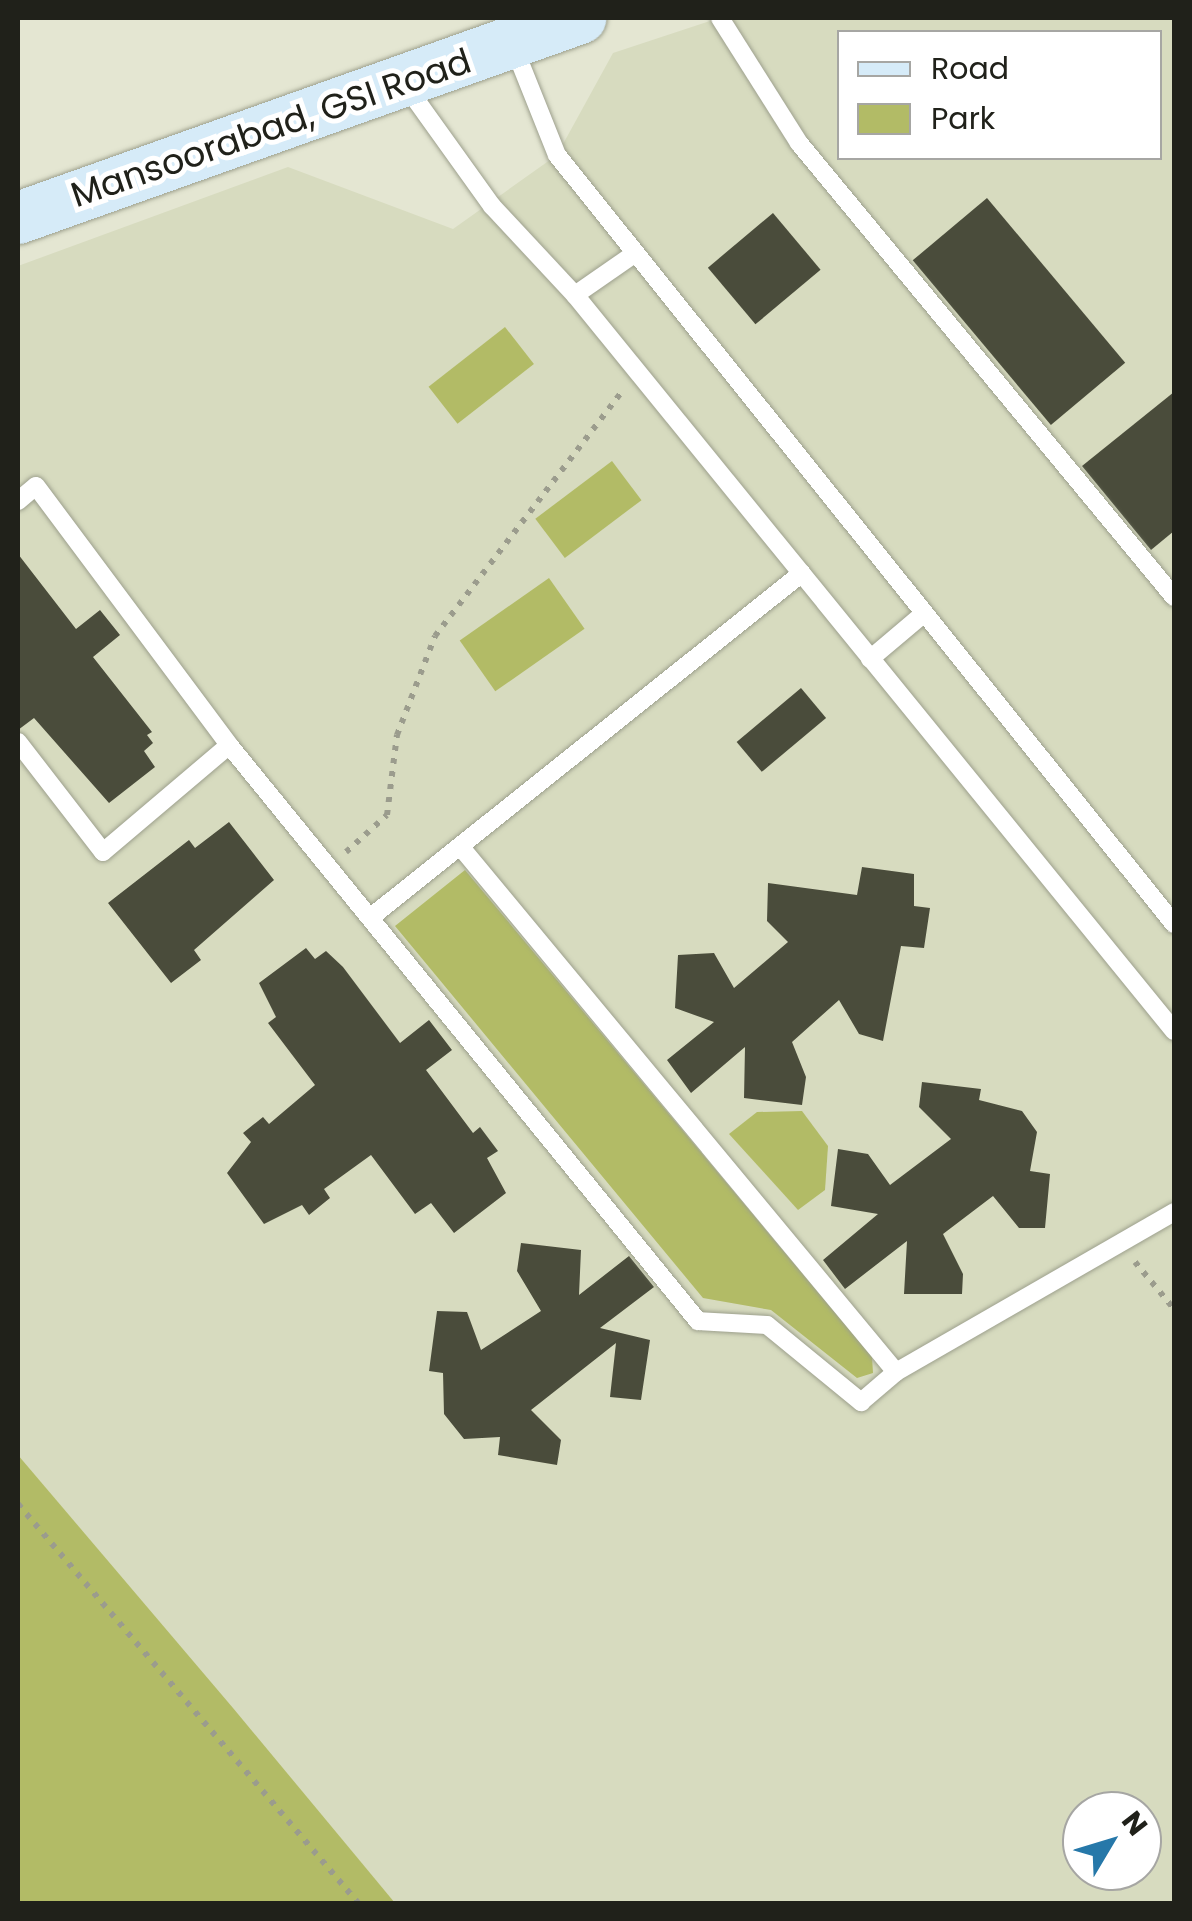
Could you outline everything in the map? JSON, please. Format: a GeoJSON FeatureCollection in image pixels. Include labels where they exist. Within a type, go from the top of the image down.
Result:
{"type":"FeatureCollection","features":[{"type":"Feature","properties":{"kind":"street","name":"Mansoorabad, GSI Road"},"geometry":{"type":"LineString","coordinates":[[18,218],[580,18]]}},
{"type":"Feature","properties":{"kind":"lane"},"geometry":{"type":"LineString","coordinates":[[720,18],[798,143],[1174,596]]}},
{"type":"Feature","properties":{"kind":"lane"},"geometry":{"type":"LineString","coordinates":[[512,43],[558,155],[922,615],[1174,924]]}},
{"type":"Feature","properties":{"kind":"lane"},"geometry":{"type":"LineString","coordinates":[[402,81],[492,206],[576,295],[1174,1031]]}},
{"type":"Feature","properties":{"kind":"lane"},"geometry":{"type":"LineString","coordinates":[[576,295],[634,254]]}},
{"type":"Feature","properties":{"kind":"lane"},"geometry":{"type":"LineString","coordinates":[[18,501],[36,486],[229,746],[698,1321],[767,1325],[861,1402],[896,1372],[1174,1212]]}},
{"type":"Feature","properties":{"kind":"lane"},"geometry":{"type":"LineString","coordinates":[[371,917],[802,573]]}},
{"type":"Feature","properties":{"kind":"lane"},"geometry":{"type":"LineString","coordinates":[[870,659],[922,615]]}},
{"type":"Feature","properties":{"kind":"lane"},"geometry":{"type":"LineString","coordinates":[[18,742],[104,852],[229,746]]}},
{"type":"Feature","properties":{"kind":"lane"},"geometry":{"type":"LineString","coordinates":[[460,846],[896,1372]]}},
{"type":"Feature","properties":{"kind":"path"},"geometry":{"type":"LineString","coordinates":[[330,866],[388,815],[397,735],[436,636],[636,373]]}},
{"type":"Feature","properties":{"kind":"path"},"geometry":{"type":"LineString","coordinates":[[1120,1241],[1174,1308]]}},
{"type":"Feature","properties":{"kind":"path"},"geometry":{"type":"LineString","coordinates":[[18,1504],[359,1904]]}},
{"type":"Feature","properties":{"kind":"shaded area"},"geometry":{"type":"Polygon","coordinates":[[[719,18],[1174,18],[1174,1903],[395,1903],[18,1455],[18,266],[288,167],[453,229],[557,155],[613,53],[719,18]]]}},
{"type":"Feature","properties":{"kind":"green space"},"geometry":{"type":"Polygon","coordinates":[[[505,327],[534,364],[457,424],[429,387],[505,327]]]}},
{"type":"Feature","properties":{"kind":"green space"},"geometry":{"type":"Polygon","coordinates":[[[612,461],[641,500],[565,558],[535,519],[612,461]]]}},
{"type":"Feature","properties":{"kind":"green space"},"geometry":{"type":"Polygon","coordinates":[[[549,578],[585,629],[495,691],[460,641],[549,578]]]}},
{"type":"Feature","properties":{"kind":"green space"},"geometry":{"type":"Polygon","coordinates":[[[465,870],[872,1357],[873,1373],[857,1378],[771,1310],[703,1298],[395,926],[465,870]]]}},
{"type":"Feature","properties":{"kind":"green space"},"geometry":{"type":"Polygon","coordinates":[[[802,1111],[828,1146],[825,1190],[798,1210],[729,1134],[757,1112],[802,1111]]]}},
{"type":"Feature","properties":{"kind":"green space"},"geometry":{"type":"Polygon","coordinates":[[[18,1455],[233,1708],[395,1903],[18,1903],[18,1455]]]}},
{"type":"Feature","properties":{"kind":"building"},"geometry":{"type":"Polygon","coordinates":[[[987,198],[1125,363],[1051,425],[913,260],[987,198]]]}},
{"type":"Feature","properties":{"kind":"building"},"geometry":{"type":"Polygon","coordinates":[[[773,213],[821,270],[755,324],[708,268],[773,213]]]}},
{"type":"Feature","properties":{"kind":"building"},"geometry":{"type":"Polygon","coordinates":[[[1174,392],[1174,531],[1151,550],[1082,466],[1174,392]]]}},
{"type":"Feature","properties":{"kind":"building"},"geometry":{"type":"Polygon","coordinates":[[[18,554],[76,629],[100,610],[120,635],[93,657],[152,732],[147,735],[153,743],[144,751],[155,767],[109,803],[34,718],[18,730],[18,554]]]}},
{"type":"Feature","properties":{"kind":"building"},"geometry":{"type":"Polygon","coordinates":[[[801,688],[826,718],[762,772],[737,742],[801,688]]]}},
{"type":"Feature","properties":{"kind":"building"},"geometry":{"type":"Polygon","coordinates":[[[229,822],[274,880],[194,950],[201,960],[171,983],[108,903],[189,840],[195,848],[229,822]]]}},
{"type":"Feature","properties":{"kind":"building"},"geometry":{"type":"Polygon","coordinates":[[[862,867],[914,874],[914,906],[930,908],[924,948],[901,946],[883,1041],[859,1034],[839,1000],[792,1042],[806,1077],[802,1105],[744,1098],[745,1047],[691,1093],[667,1060],[714,1022],[675,1008],[678,955],[714,953],[734,988],[788,942],[767,921],[768,883],[857,895],[862,867]]]}},
{"type":"Feature","properties":{"kind":"building"},"geometry":{"type":"Polygon","coordinates":[[[306,948],[315,959],[326,951],[343,967],[400,1043],[429,1020],[452,1050],[426,1070],[473,1133],[480,1127],[498,1151],[487,1158],[506,1193],[454,1233],[431,1203],[415,1214],[371,1155],[324,1189],[330,1198],[309,1215],[302,1205],[264,1224],[227,1173],[251,1142],[243,1133],[263,1117],[269,1124],[315,1085],[268,1023],[276,1017],[259,983],[306,948]]]}},
{"type":"Feature","properties":{"kind":"building"},"geometry":{"type":"Polygon","coordinates":[[[922,1082],[981,1089],[979,1100],[1022,1111],[1037,1132],[1030,1171],[1050,1174],[1045,1228],[1019,1228],[993,1196],[943,1234],[963,1274],[962,1294],[904,1294],[907,1241],[845,1289],[823,1260],[878,1214],[831,1206],[838,1149],[868,1154],[890,1185],[951,1139],[919,1107],[922,1082]]]}},
{"type":"Feature","properties":{"kind":"building"},"geometry":{"type":"Polygon","coordinates":[[[521,1243],[581,1250],[579,1295],[629,1256],[654,1287],[600,1328],[650,1340],[641,1400],[610,1397],[616,1343],[531,1410],[561,1440],[557,1465],[498,1455],[500,1437],[464,1439],[444,1414],[443,1373],[429,1371],[437,1311],[467,1312],[481,1350],[541,1311],[517,1271],[521,1243]]]}}]}
